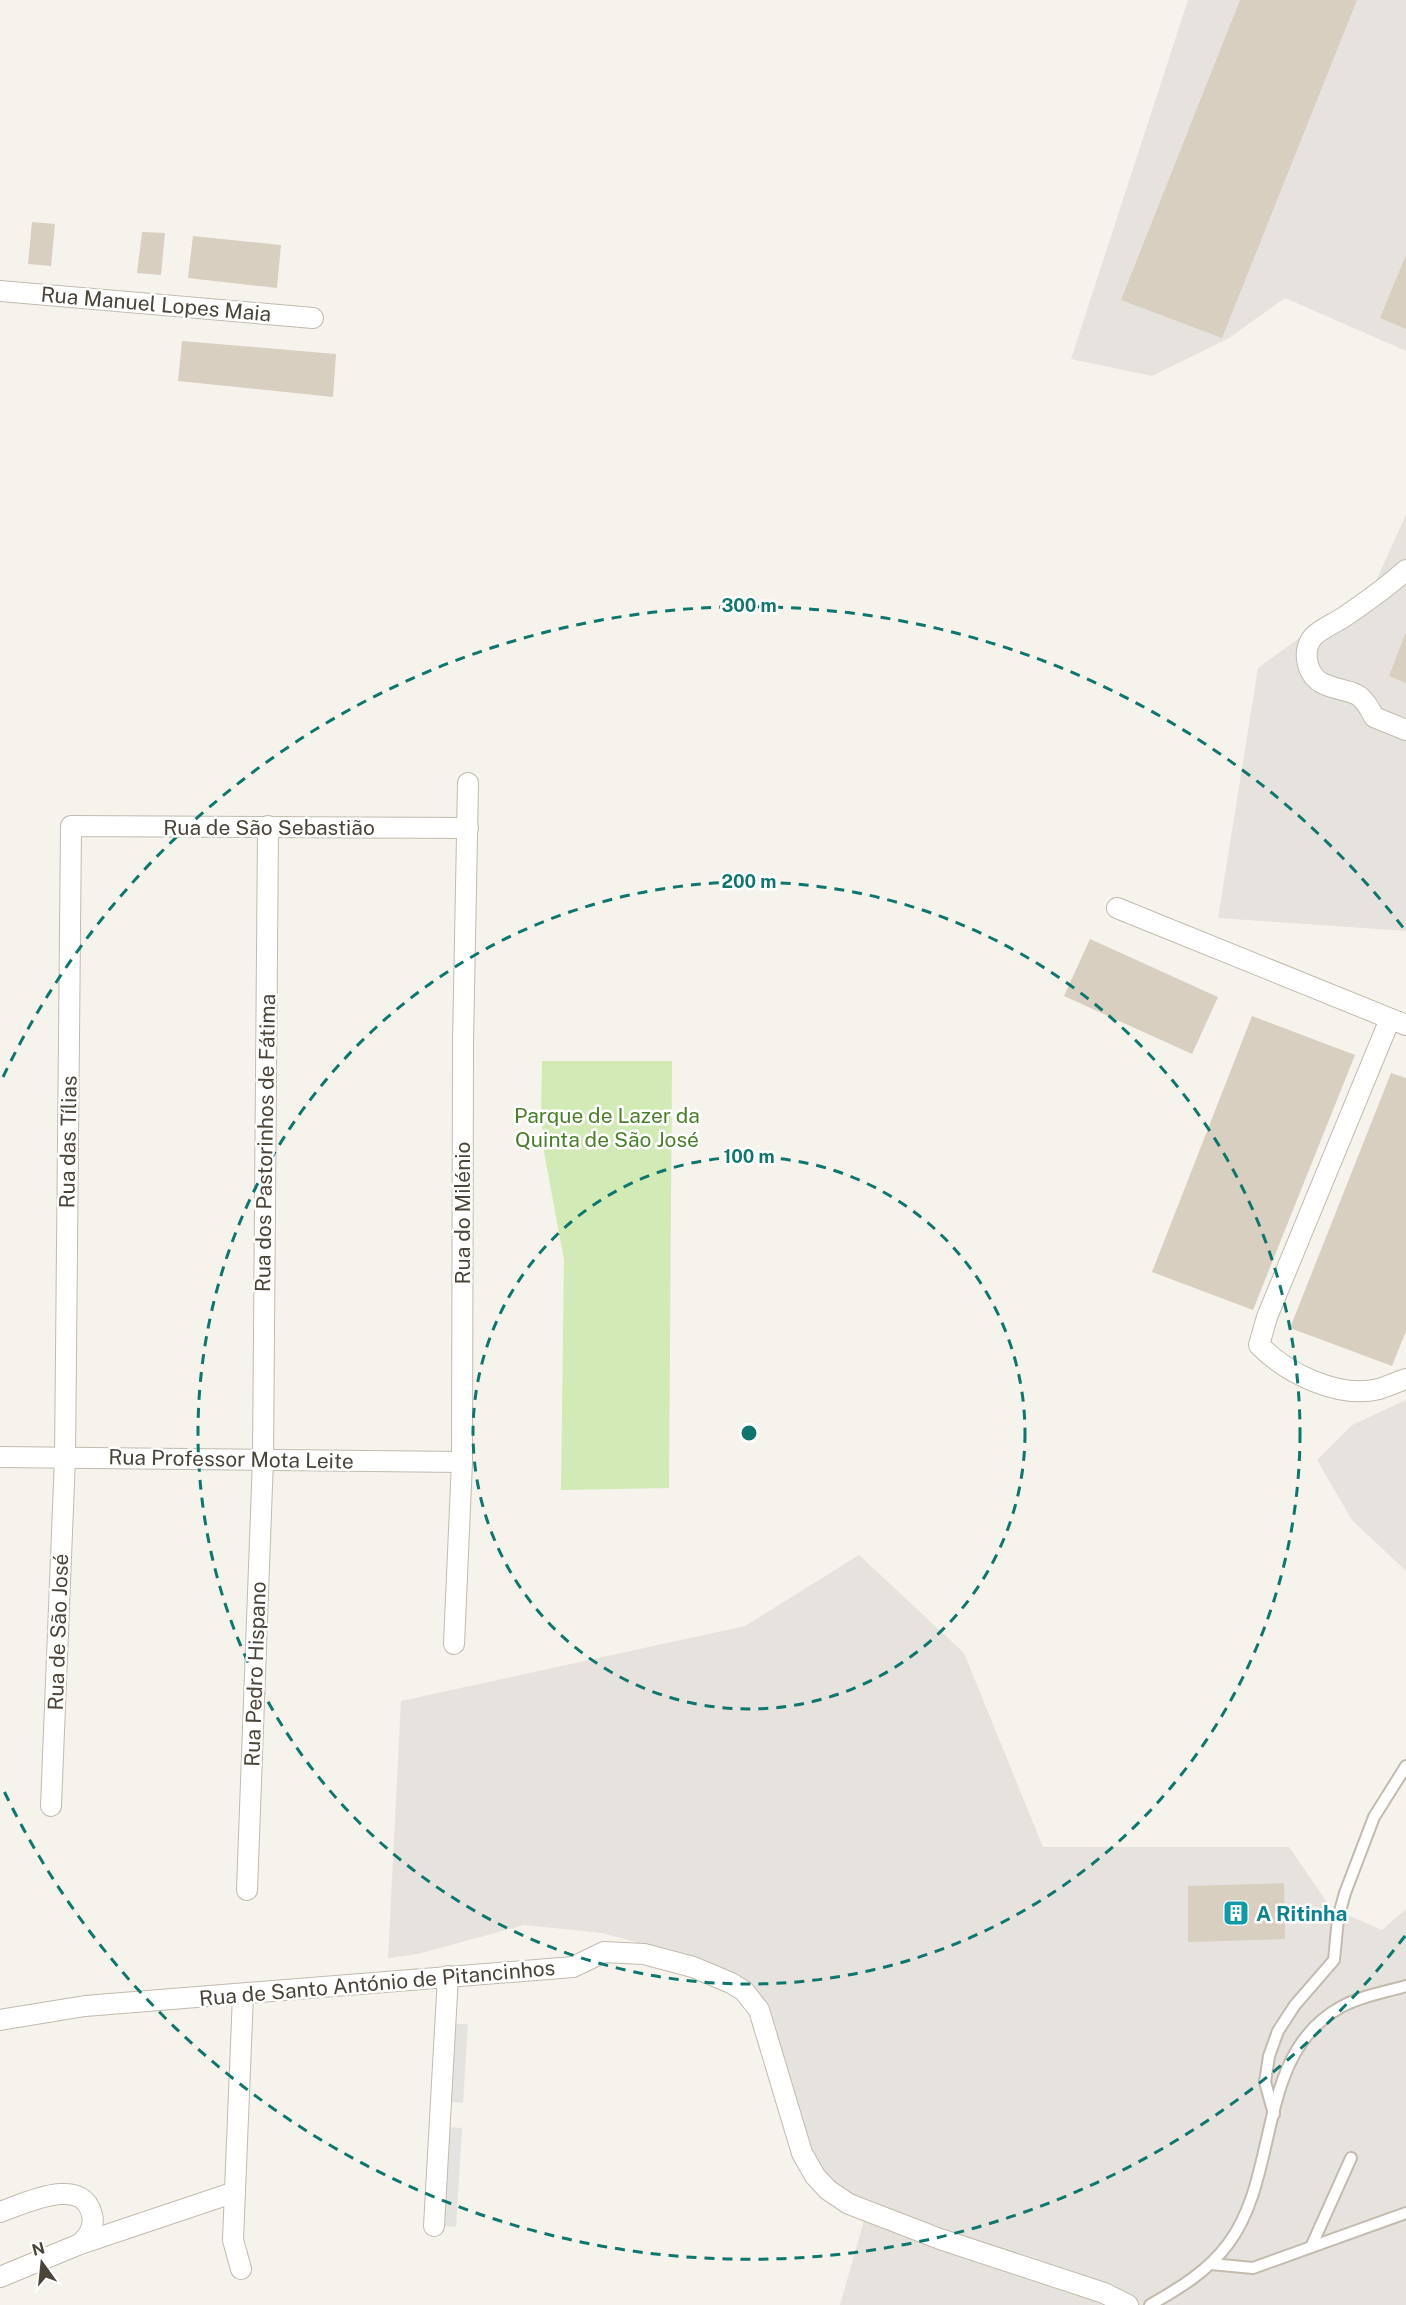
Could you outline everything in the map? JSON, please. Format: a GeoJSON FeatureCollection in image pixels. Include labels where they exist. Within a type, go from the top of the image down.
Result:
{"type":"FeatureCollection","features":[{"type":"Feature","properties":{"kind":"street","name":"Rua Manuel Lopes Maia"},"geometry":{"type":"LineString","coordinates":[[0,291],[313,318]]}},
{"type":"Feature","properties":{"kind":"street"},"geometry":{"type":"LineString","coordinates":[[1406,570],[1384,590],[1313,637],[1306,652],[1310,671],[1322,684],[1348,690],[1364,698],[1374,717],[1406,730]]}},
{"type":"Feature","properties":{"kind":"street","name":"Rua do Milénio"},"geometry":{"type":"LineString","coordinates":[[454,1644],[462,1462],[463,1054],[468,783]]}},
{"type":"Feature","properties":{"kind":"street","name":"Rua de São Sebastião"},"geometry":{"type":"LineString","coordinates":[[71,826],[468,828]]}},
{"type":"Feature","properties":{"kind":"street","name":"Rua das Tílias"},"geometry":{"type":"LineString","coordinates":[[65,1458],[71,826]]}},
{"type":"Feature","properties":{"kind":"street","name":"Rua dos Pastorinhos de Fátima"},"geometry":{"type":"LineString","coordinates":[[263,1459],[268,826]]}},
{"type":"Feature","properties":{"kind":"street"},"geometry":{"type":"LineString","coordinates":[[1117,908],[1398,1022],[1267,1317],[1259,1345],[1277,1363],[1306,1378],[1346,1390],[1377,1389],[1406,1379]]}},
{"type":"Feature","properties":{"kind":"street","name":"Rua Professor Mota Leite"},"geometry":{"type":"LineString","coordinates":[[0,1457],[462,1462]]}},
{"type":"Feature","properties":{"kind":"street","name":"Rua de São José"},"geometry":{"type":"LineString","coordinates":[[51,1806],[65,1458]]}},
{"type":"Feature","properties":{"kind":"street","name":"Rua Pedro Hispano"},"geometry":{"type":"LineString","coordinates":[[247,1890],[263,1459]]}},
{"type":"Feature","properties":{"kind":"street","name":"Rua de Santo António de Pitancinhos"},"geometry":{"type":"LineString","coordinates":[[0,2020],[85,2006],[573,1967],[604,1952],[635,1953],[693,1967],[731,1983],[755,2002],[802,2153],[815,2176],[828,2190],[849,2204],[920,2231],[1104,2293],[1128,2305]]}},
{"type":"Feature","properties":{"kind":"street"},"geometry":{"type":"LineString","coordinates":[[434,2226],[448,1976]]}},
{"type":"Feature","properties":{"kind":"street"},"geometry":{"type":"LineString","coordinates":[[241,2269],[233,2240],[243,1995]]}},
{"type":"Feature","properties":{"kind":"street"},"geometry":{"type":"LineString","coordinates":[[0,2277],[80,2244],[236,2192]]}},
{"type":"Feature","properties":{"kind":"street"},"geometry":{"type":"LineString","coordinates":[[0,2212],[45,2197],[69,2193],[84,2200],[92,2215],[92,2229],[80,2244]]}},
{"type":"Feature","properties":{"kind":"street"},"geometry":{"type":"LineString","coordinates":[[92,2215],[108,2225],[126,2228]]}},
{"type":"Feature","properties":{"kind":"lane"},"geometry":{"type":"LineString","coordinates":[[1274,2115],[1265,2082],[1269,2056],[1278,2031],[1295,2005],[1334,1960],[1338,1918],[1353,1871],[1374,1817],[1406,1766]]}},
{"type":"Feature","properties":{"kind":"lane"},"geometry":{"type":"LineString","coordinates":[[1150,2305],[1183,2286],[1211,2264],[1230,2242],[1249,2206],[1286,2070],[1311,2031],[1341,2007],[1406,1986]]}},
{"type":"Feature","properties":{"kind":"lane"},"geometry":{"type":"LineString","coordinates":[[1311,2247],[1351,2158]]}},
{"type":"Feature","properties":{"kind":"lane"},"geometry":{"type":"LineString","coordinates":[[1211,2264],[1253,2268],[1406,2213]]}},
{"type":"Feature","properties":{"kind":"shaded area"},"geometry":{"type":"Polygon","coordinates":[[[1188,0],[1406,0],[1406,351],[1285,298],[1229,338],[1152,376],[1071,359],[1188,0]]]}},
{"type":"Feature","properties":{"kind":"shaded area"},"geometry":{"type":"Polygon","coordinates":[[[1406,515],[1406,931],[1218,918],[1258,668],[1375,583],[1406,515]]]}},
{"type":"Feature","properties":{"kind":"shaded area"},"geometry":{"type":"Polygon","coordinates":[[[1406,1400],[1406,1571],[1352,1520],[1317,1460],[1352,1425],[1406,1400]]]}},
{"type":"Feature","properties":{"kind":"shaded area"},"geometry":{"type":"Polygon","coordinates":[[[859,1555],[964,1653],[1043,1847],[1289,1847],[1331,1908],[1382,1930],[1406,1909],[1406,2305],[840,2305],[869,2203],[824,2183],[790,2105],[757,1992],[688,1956],[602,1933],[524,1925],[418,1954],[388,1958],[401,1701],[745,1626],[859,1555]]]}},
{"type":"Feature","properties":{"kind":"shaded area"},"geometry":{"type":"Polygon","coordinates":[[[454,2024],[468,2024],[463,2103],[449,2102],[454,2024]]]}},
{"type":"Feature","properties":{"kind":"shaded area"},"geometry":{"type":"Polygon","coordinates":[[[448,2127],[462,2128],[456,2227],[442,2226],[448,2127]]]}},
{"type":"Feature","properties":{"kind":"green space","name":"Parque de Lazer da Quinta de São José"},"geometry":{"type":"Polygon","coordinates":[[[542,1061],[672,1061],[669,1488],[561,1490],[564,1260],[544,1152],[541,1113],[542,1061]]]}},
{"type":"Feature","properties":{"kind":"building"},"geometry":{"type":"Polygon","coordinates":[[[1240,0],[1357,0],[1222,338],[1121,300],[1240,0]]]}},
{"type":"Feature","properties":{"kind":"building"},"geometry":{"type":"Polygon","coordinates":[[[32,222],[55,224],[51,266],[28,264],[32,222]]]}},
{"type":"Feature","properties":{"kind":"building"},"geometry":{"type":"Polygon","coordinates":[[[142,232],[165,233],[161,275],[137,273],[142,232]]]}},
{"type":"Feature","properties":{"kind":"building"},"geometry":{"type":"Polygon","coordinates":[[[193,236],[281,245],[277,288],[188,278],[193,236]]]}},
{"type":"Feature","properties":{"kind":"building"},"geometry":{"type":"Polygon","coordinates":[[[1406,255],[1406,329],[1380,318],[1406,255]]]}},
{"type":"Feature","properties":{"kind":"building"},"geometry":{"type":"Polygon","coordinates":[[[182,341],[336,354],[333,397],[178,381],[182,341]]]}},
{"type":"Feature","properties":{"kind":"building"},"geometry":{"type":"Polygon","coordinates":[[[1406,634],[1406,683],[1389,676],[1406,634]]]}},
{"type":"Feature","properties":{"kind":"building"},"geometry":{"type":"Polygon","coordinates":[[[1090,939],[1218,997],[1192,1054],[1064,996],[1090,939]]]}},
{"type":"Feature","properties":{"kind":"building"},"geometry":{"type":"Polygon","coordinates":[[[1252,1016],[1355,1055],[1253,1310],[1152,1272],[1252,1016]]]}},
{"type":"Feature","properties":{"kind":"building"},"geometry":{"type":"Polygon","coordinates":[[[1391,1073],[1406,1078],[1406,1331],[1392,1366],[1290,1328],[1391,1073]]]}},
{"type":"Feature","properties":{"kind":"building","name":"A Ritinha"},"geometry":{"type":"Polygon","coordinates":[[[1284,1883],[1285,1939],[1188,1942],[1188,1886],[1284,1883]]]}},
{"type":"Feature","properties":{"kind":"place","name":"A Ritinha"},"geometry":{"type":"Point","coordinates":[1236,1913]}}]}
